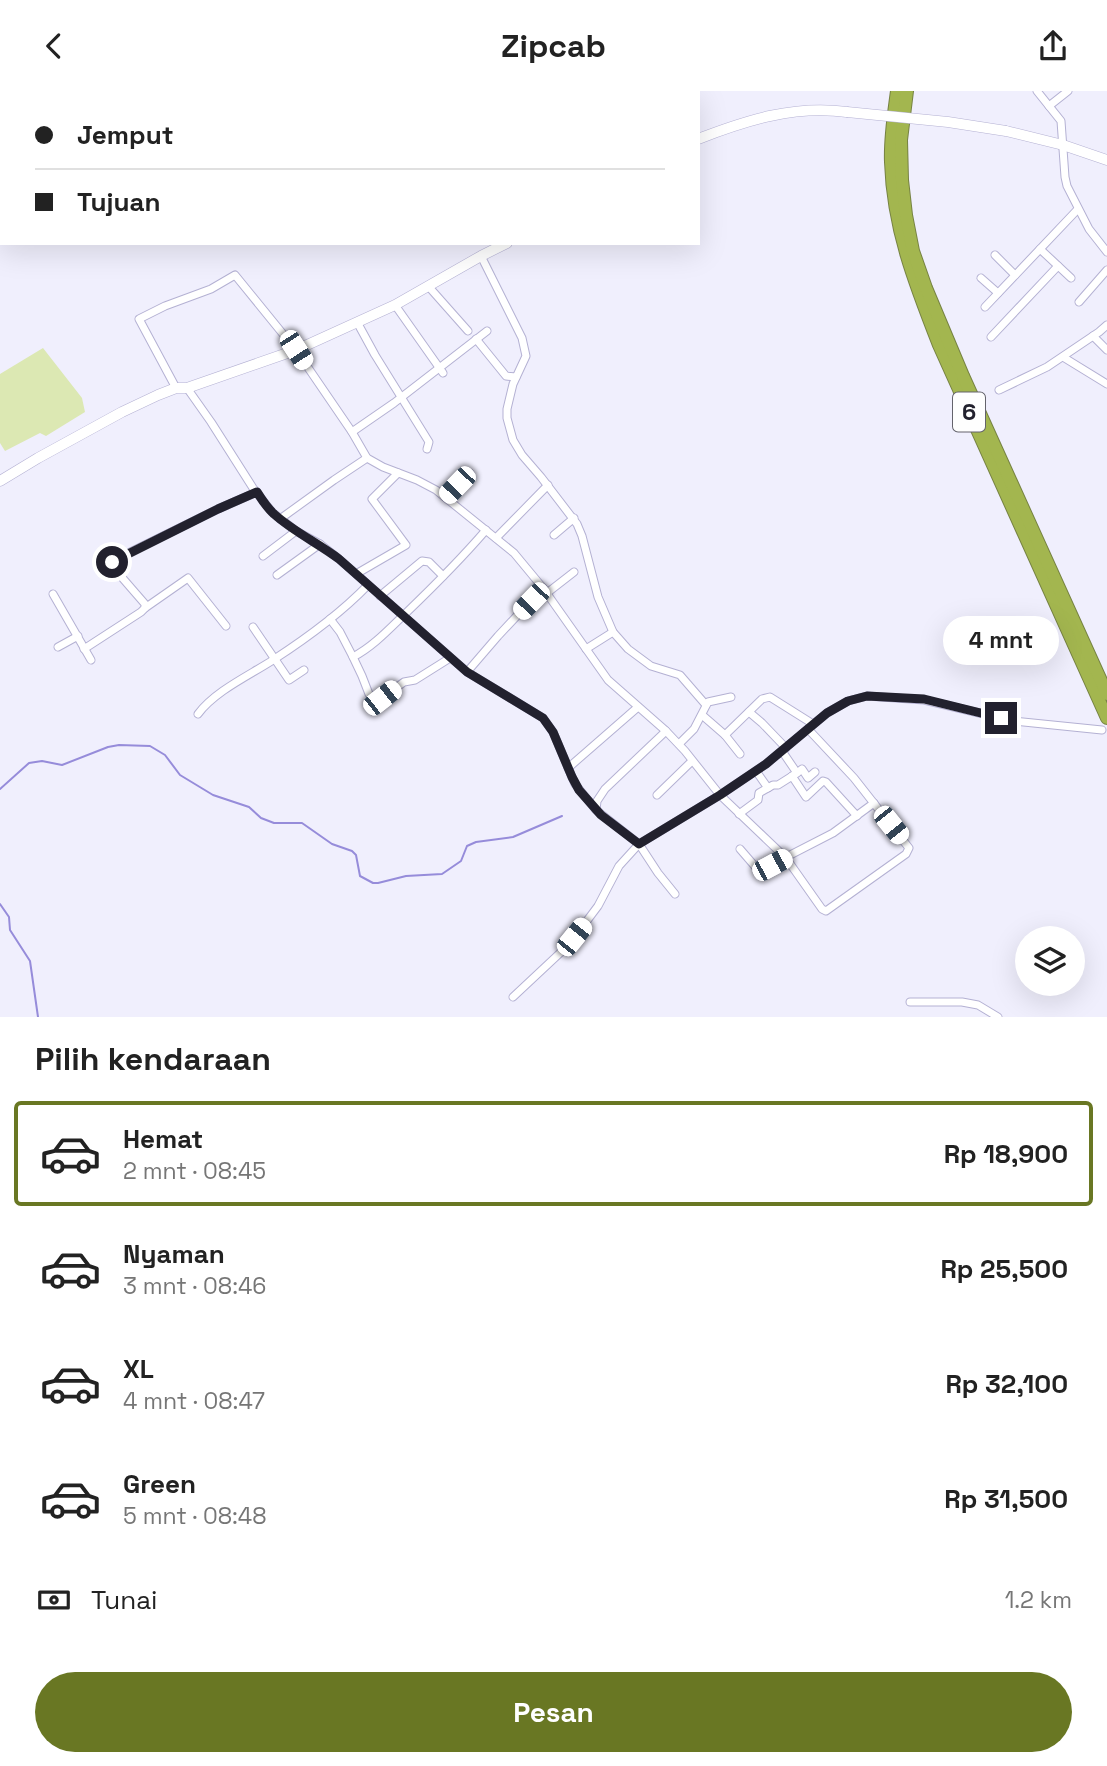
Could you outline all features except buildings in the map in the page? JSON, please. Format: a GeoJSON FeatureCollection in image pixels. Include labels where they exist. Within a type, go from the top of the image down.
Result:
{"type":"FeatureCollection","features":[{"type":"Feature","properties":{"kind":"highway","name":"6"},"geometry":{"type":"LineString","coordinates":[[897,91],[892,132],[893,198],[901,241],[916,288],[1105,724]]}},
{"type":"Feature","properties":{"kind":"highway","name":"6"},"geometry":{"type":"LineString","coordinates":[[907,91],[901,140],[902,180],[906,215],[926,288],[1107,694]]}},
{"type":"Feature","properties":{"kind":"main road"},"geometry":{"type":"LineString","coordinates":[[700,138],[743,123],[815,109],[948,122],[1006,131],[1063,145],[1107,160]]}},
{"type":"Feature","properties":{"kind":"main road"},"geometry":{"type":"LineString","coordinates":[[0,481],[122,412],[158,395],[296,350],[395,305],[501,245]]}},
{"type":"Feature","properties":{"kind":"street"},"geometry":{"type":"LineString","coordinates":[[1037,91],[1061,121],[1065,181],[1094,237],[1107,252]]}},
{"type":"Feature","properties":{"kind":"street"},"geometry":{"type":"LineString","coordinates":[[1049,106],[1068,91]]}},
{"type":"Feature","properties":{"kind":"street"},"geometry":{"type":"LineString","coordinates":[[985,307],[1078,209]]}},
{"type":"Feature","properties":{"kind":"street"},"geometry":{"type":"LineString","coordinates":[[1040,249],[1071,278]]}},
{"type":"Feature","properties":{"kind":"street"},"geometry":{"type":"LineString","coordinates":[[995,255],[1015,275]]}},
{"type":"Feature","properties":{"kind":"street"},"geometry":{"type":"LineString","coordinates":[[481,256],[524,345],[526,356],[508,401],[507,418],[522,455],[574,518],[582,536],[598,597],[613,632],[628,649],[651,666],[680,675],[706,705]]}},
{"type":"Feature","properties":{"kind":"street"},"geometry":{"type":"LineString","coordinates":[[991,337],[1058,266]]}},
{"type":"Feature","properties":{"kind":"street"},"geometry":{"type":"LineString","coordinates":[[1079,302],[1107,270]]}},
{"type":"Feature","properties":{"kind":"street"},"geometry":{"type":"LineString","coordinates":[[675,894],[639,844],[596,810],[579,790],[553,732],[543,718],[467,672],[320,544],[296,531],[272,512],[211,422],[182,388],[139,319],[211,289],[235,275],[296,350],[367,458],[427,485],[445,497],[521,561],[608,680],[666,731],[720,795],[786,857],[822,909],[828,910],[908,852],[908,846],[811,727],[771,697],[762,699],[725,735]]}},
{"type":"Feature","properties":{"kind":"street"},"geometry":{"type":"LineString","coordinates":[[981,278],[998,293]]}},
{"type":"Feature","properties":{"kind":"street"},"geometry":{"type":"LineString","coordinates":[[429,287],[468,331]]}},
{"type":"Feature","properties":{"kind":"street"},"geometry":{"type":"LineString","coordinates":[[395,305],[441,370]]}},
{"type":"Feature","properties":{"kind":"street"},"geometry":{"type":"LineString","coordinates":[[357,322],[429,442],[427,449]]}},
{"type":"Feature","properties":{"kind":"street"},"geometry":{"type":"LineString","coordinates":[[999,390],[1031,376],[1063,357],[1107,325]]}},
{"type":"Feature","properties":{"kind":"street"},"geometry":{"type":"LineString","coordinates":[[352,432],[441,370],[487,331]]}},
{"type":"Feature","properties":{"kind":"street"},"geometry":{"type":"LineString","coordinates":[[1093,336],[1107,350]]}},
{"type":"Feature","properties":{"kind":"street"},"geometry":{"type":"LineString","coordinates":[[476,339],[506,376],[516,377]]}},
{"type":"Feature","properties":{"kind":"street"},"geometry":{"type":"LineString","coordinates":[[1063,357],[1107,384]]}},
{"type":"Feature","properties":{"kind":"street"},"geometry":{"type":"LineString","coordinates":[[280,519],[367,458]]}},
{"type":"Feature","properties":{"kind":"street"},"geometry":{"type":"LineString","coordinates":[[356,574],[406,545],[372,499],[398,473]]}},
{"type":"Feature","properties":{"kind":"street"},"geometry":{"type":"LineString","coordinates":[[445,497],[470,473]]}},
{"type":"Feature","properties":{"kind":"street"},"geometry":{"type":"LineString","coordinates":[[496,538],[548,485]]}},
{"type":"Feature","properties":{"kind":"street"},"geometry":{"type":"LineString","coordinates":[[145,608],[145,604],[112,566],[114,560],[257,492]]}},
{"type":"Feature","properties":{"kind":"street"},"geometry":{"type":"LineString","coordinates":[[554,535],[574,518]]}},
{"type":"Feature","properties":{"kind":"street"},"geometry":{"type":"LineString","coordinates":[[353,657],[365,651],[402,616],[486,530]]}},
{"type":"Feature","properties":{"kind":"street"},"geometry":{"type":"LineString","coordinates":[[263,556],[296,531]]}},
{"type":"Feature","properties":{"kind":"street"},"geometry":{"type":"LineString","coordinates":[[277,575],[320,544]]}},
{"type":"Feature","properties":{"kind":"street"},"geometry":{"type":"LineString","coordinates":[[380,596],[422,561],[429,562],[443,576]]}},
{"type":"Feature","properties":{"kind":"street"},"geometry":{"type":"LineString","coordinates":[[467,672],[498,636],[545,591],[574,572]]}},
{"type":"Feature","properties":{"kind":"street"},"geometry":{"type":"LineString","coordinates":[[84,649],[188,578],[226,626]]}},
{"type":"Feature","properties":{"kind":"street"},"geometry":{"type":"LineString","coordinates":[[198,714],[240,680],[331,619],[368,585]]}},
{"type":"Feature","properties":{"kind":"street"},"geometry":{"type":"LineString","coordinates":[[53,594],[91,660]]}},
{"type":"Feature","properties":{"kind":"street"},"geometry":{"type":"LineString","coordinates":[[331,619],[353,657],[369,694],[374,698],[382,698],[404,682],[415,680],[450,658]]}},
{"type":"Feature","properties":{"kind":"street"},"geometry":{"type":"LineString","coordinates":[[253,627],[287,682],[304,670]]}},
{"type":"Feature","properties":{"kind":"street"},"geometry":{"type":"LineString","coordinates":[[586,649],[613,632]]}},
{"type":"Feature","properties":{"kind":"street"},"geometry":{"type":"LineString","coordinates":[[58,647],[78,636]]}},
{"type":"Feature","properties":{"kind":"street"},"geometry":{"type":"LineString","coordinates":[[513,997],[574,937],[598,906],[619,866],[639,844],[756,771],[837,706],[867,696],[924,699],[1026,723],[1105,724]]}},
{"type":"Feature","properties":{"kind":"street"},"geometry":{"type":"LineString","coordinates":[[679,744],[694,729],[710,701],[731,697]]}},
{"type":"Feature","properties":{"kind":"street"},"geometry":{"type":"LineString","coordinates":[[568,768],[638,707]]}},
{"type":"Feature","properties":{"kind":"street"},"geometry":{"type":"LineString","coordinates":[[748,712],[762,723],[784,750],[806,797],[823,781],[826,782],[858,816]]}},
{"type":"Feature","properties":{"kind":"street"},"geometry":{"type":"LineString","coordinates":[[702,715],[725,735],[740,754]]}},
{"type":"Feature","properties":{"kind":"street"},"geometry":{"type":"LineString","coordinates":[[596,810],[597,801],[605,789],[666,731]]}},
{"type":"Feature","properties":{"kind":"street"},"geometry":{"type":"LineString","coordinates":[[657,795],[692,761]]}},
{"type":"Feature","properties":{"kind":"street"},"geometry":{"type":"LineString","coordinates":[[739,814],[758,800],[759,793],[768,787],[778,785],[802,769],[808,778],[815,772]]}},
{"type":"Feature","properties":{"kind":"street"},"geometry":{"type":"LineString","coordinates":[[756,771],[768,787]]}},
{"type":"Feature","properties":{"kind":"street"},"geometry":{"type":"LineString","coordinates":[[740,849],[759,871],[833,833],[874,803]]}},
{"type":"Feature","properties":{"kind":"street"},"geometry":{"type":"LineString","coordinates":[[910,1002],[962,1002],[978,1005],[998,1017]]}},
{"type":"Feature","properties":{"kind":"green space"},"geometry":{"type":"Polygon","coordinates":[[[43,348],[82,398],[85,412],[46,436],[40,433],[5,451],[0,443],[0,374],[43,348]]]}},
{"type":"Feature","properties":{"kind":"waterway"},"geometry":{"type":"LineString","coordinates":[[0,789],[29,763],[42,761],[62,765],[108,747],[150,746],[165,755],[180,775],[213,795],[249,807],[261,818],[274,823],[302,823],[332,844],[352,851],[356,855],[360,876],[373,883],[406,876],[442,874],[461,861],[467,846],[476,842],[513,837],[562,816]]}},
{"type":"Feature","properties":{"kind":"waterway"},"geometry":{"type":"LineString","coordinates":[[0,904],[9,917],[10,930],[30,961],[38,1017]]}},
{"type":"Feature","properties":{"kind":"route"},"geometry":{"type":"LineString","coordinates":[[112,562],[257,492],[272,512],[339,559],[467,672],[543,718],[553,732],[579,790],[601,815],[639,844],[720,795],[766,764],[827,713],[858,697],[924,699],[1001,718]]}}]}
